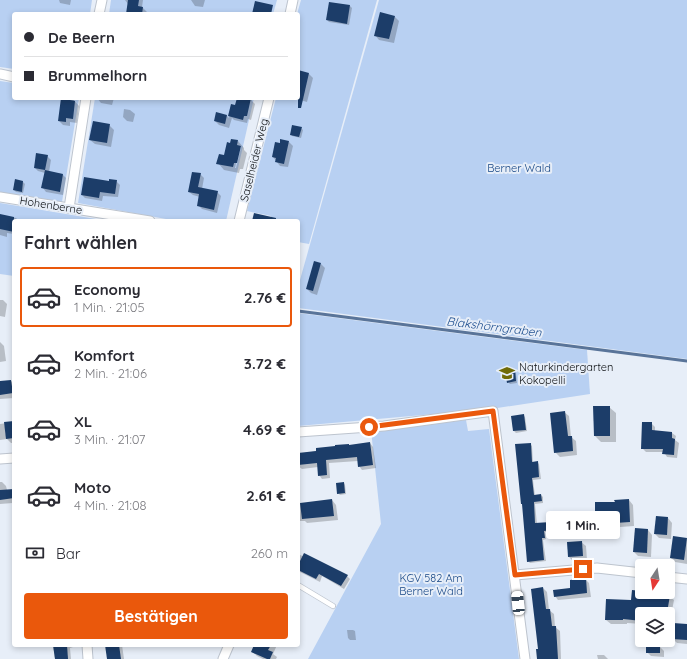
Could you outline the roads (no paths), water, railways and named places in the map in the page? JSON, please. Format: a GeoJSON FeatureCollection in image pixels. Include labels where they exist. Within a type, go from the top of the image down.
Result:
{"type":"FeatureCollection","features":[{"type":"Feature","properties":{"kind":"street"},"geometry":{"type":"LineString","coordinates":[[100,12],[102,0]]}},
{"type":"Feature","properties":{"kind":"street"},"geometry":{"type":"LineString","coordinates":[[290,12],[293,0]]}},
{"type":"Feature","properties":{"kind":"street"},"geometry":{"type":"LineString","coordinates":[[0,74],[12,77]]}},
{"type":"Feature","properties":{"kind":"street"},"geometry":{"type":"LineString","coordinates":[[69,208],[86,100]]}},
{"type":"Feature","properties":{"kind":"street","name":"Saselheider Weg"},"geometry":{"type":"LineString","coordinates":[[239,219],[269,100]]}},
{"type":"Feature","properties":{"kind":"street","name":"Hohenberne"},"geometry":{"type":"LineString","coordinates":[[0,197],[138,219]]}},
{"type":"Feature","properties":{"kind":"street"},"geometry":{"type":"LineString","coordinates":[[300,432],[384,426],[493,411],[525,659]]}},
{"type":"Feature","properties":{"kind":"street"},"geometry":{"type":"LineString","coordinates":[[0,459],[12,458]]}},
{"type":"Feature","properties":{"kind":"street"},"geometry":{"type":"LineString","coordinates":[[515,575],[597,568],[635,572]]}},
{"type":"Feature","properties":{"kind":"street"},"geometry":{"type":"LineString","coordinates":[[675,578],[687,579]]}},
{"type":"Feature","properties":{"kind":"street"},"geometry":{"type":"LineString","coordinates":[[87,647],[88,659]]}},
{"type":"Feature","properties":{"kind":"street"},"geometry":{"type":"LineString","coordinates":[[224,659],[228,647]]}},
{"type":"Feature","properties":{"kind":"lane"},"geometry":{"type":"LineString","coordinates":[[300,586],[333,606]]}},
{"type":"Feature","properties":{"kind":"waterway","name":"Blakshörngraben"},"geometry":{"type":"LineString","coordinates":[[300,311],[687,361]]}},
{"type":"Feature","properties":{"kind":"place","name":"Naturkindergarten Kokopelli"},"geometry":{"type":"Point","coordinates":[507,373]}},
{"type":"Feature","properties":{"kind":"park label","name":"Berner Wald"},"geometry":{"type":"Point","coordinates":[519,168]}},
{"type":"Feature","properties":{"kind":"park label","name":"KGV 582 Am Berner Wald"},"geometry":{"type":"Point","coordinates":[431,584]}}]}
